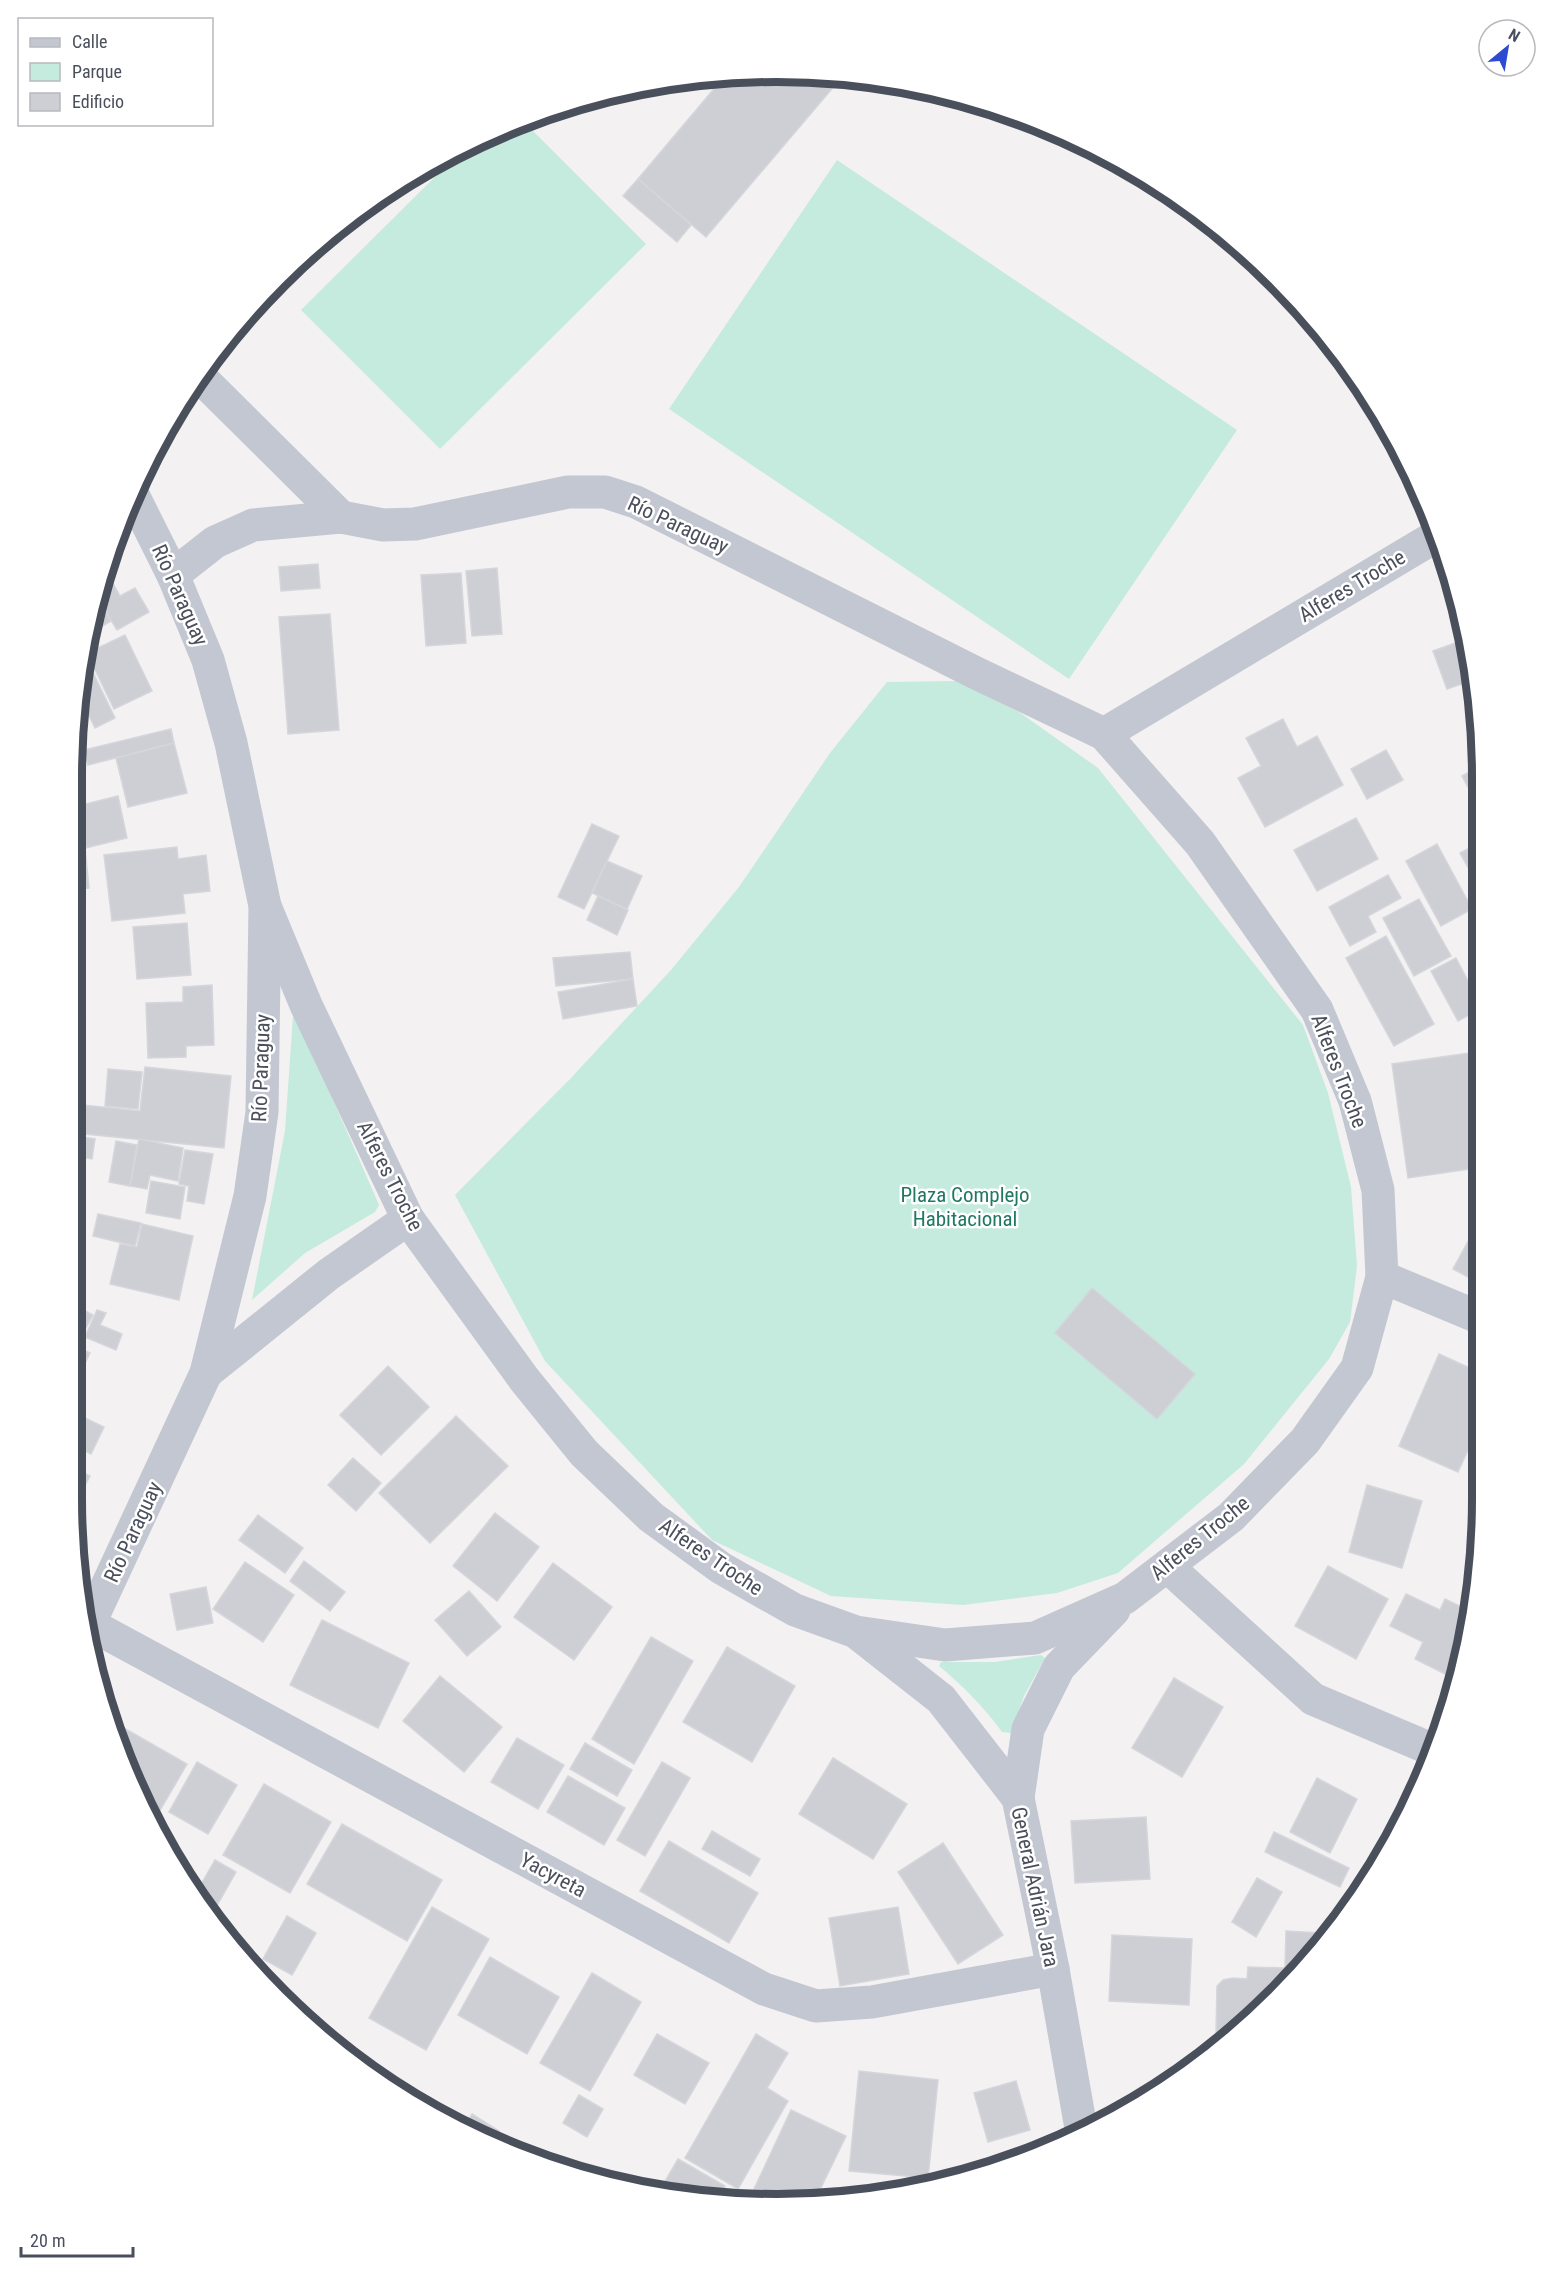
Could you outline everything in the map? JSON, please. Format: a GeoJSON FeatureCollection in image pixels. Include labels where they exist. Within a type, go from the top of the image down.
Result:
{"type":"FeatureCollection","features":[{"type":"Feature","properties":{"kind":"street"},"geometry":{"type":"LineString","coordinates":[[206,383],[341,517]]}},
{"type":"Feature","properties":{"kind":"street","name":"Río Paraguay"},"geometry":{"type":"LineString","coordinates":[[173,575],[215,542],[253,525],[341,517],[383,525],[415,524],[567,492],[605,492],[636,502],[976,673],[1104,734]]}},
{"type":"Feature","properties":{"kind":"street","name":"Río Paraguay"},"geometry":{"type":"LineString","coordinates":[[92,1614],[206,1373],[250,1196],[262,1112],[265,906],[231,743],[208,660],[173,575],[138,505]]}},
{"type":"Feature","properties":{"kind":"street","name":"Alferes Troche"},"geometry":{"type":"LineString","coordinates":[[265,906],[306,1005],[408,1219],[524,1379],[576,1444],[651,1517],[721,1568],[795,1610],[856,1632],[945,1646],[1035,1638],[1125,1598],[1231,1517],[1305,1441],[1357,1368],[1382,1277],[1378,1190],[1354,1101],[1317,1010],[1200,843],[1104,734],[1430,539]]}},
{"type":"Feature","properties":{"kind":"street"},"geometry":{"type":"LineString","coordinates":[[206,1373],[329,1274],[408,1219]]}},
{"type":"Feature","properties":{"kind":"street"},"geometry":{"type":"LineString","coordinates":[[1382,1277],[1472,1314]]}},
{"type":"Feature","properties":{"kind":"street"},"geometry":{"type":"LineString","coordinates":[[1167,1566],[1313,1699],[1427,1747]]}},
{"type":"Feature","properties":{"kind":"street"},"geometry":{"type":"LineString","coordinates":[[1018,1798],[1028,1729],[1059,1668],[1125,1598]]}},
{"type":"Feature","properties":{"kind":"street","name":"Yacyreta"},"geometry":{"type":"LineString","coordinates":[[95,1629],[764,1989],[816,2006],[872,2002],[1053,1970]]}},
{"type":"Feature","properties":{"kind":"street","name":"General Adrián Jara"},"geometry":{"type":"LineString","coordinates":[[856,1632],[941,1699],[1018,1798],[1081,2125]]}},
{"type":"Feature","properties":{"kind":"green space"},"geometry":{"type":"Polygon","coordinates":[[[530,128],[646,244],[440,449],[301,310],[443,169],[470,154],[530,128]]]}},
{"type":"Feature","properties":{"kind":"green space"},"geometry":{"type":"Polygon","coordinates":[[[837,160],[1237,430],[1069,679],[669,409],[837,160]]]}},
{"type":"Feature","properties":{"kind":"green space","name":"Plaza Complejo Habitacional"},"geometry":{"type":"Polygon","coordinates":[[[958,681],[1019,712],[1098,768],[1303,1025],[1328,1093],[1351,1187],[1357,1266],[1350,1322],[1329,1359],[1244,1464],[1118,1573],[1057,1593],[963,1605],[831,1596],[712,1540],[545,1361],[455,1195],[571,1078],[671,970],[739,887],[830,753],[887,682],[958,681]]]}},
{"type":"Feature","properties":{"kind":"green space"},"geometry":{"type":"Polygon","coordinates":[[[293,1016],[299,1022],[379,1205],[375,1212],[305,1253],[252,1300],[285,1131],[293,1016]]]}},
{"type":"Feature","properties":{"kind":"green space"},"geometry":{"type":"Polygon","coordinates":[[[1041,1655],[1045,1658],[1024,1696],[1011,1733],[1002,1732],[973,1697],[939,1666],[941,1662],[995,1662],[1041,1655]]]}},
{"type":"Feature","properties":{"kind":"building"},"geometry":{"type":"Polygon","coordinates":[[[778,82],[835,85],[706,237],[638,179],[717,85],[778,82]]]}},
{"type":"Feature","properties":{"kind":"building"},"geometry":{"type":"Polygon","coordinates":[[[638,179],[691,225],[677,242],[623,196],[638,179]]]}},
{"type":"Feature","properties":{"kind":"building"},"geometry":{"type":"Polygon","coordinates":[[[318,564],[320,588],[281,591],[279,567],[318,564]]]}},
{"type":"Feature","properties":{"kind":"building"},"geometry":{"type":"Polygon","coordinates":[[[497,568],[502,634],[472,636],[466,571],[497,568]]]}},
{"type":"Feature","properties":{"kind":"building"},"geometry":{"type":"Polygon","coordinates":[[[461,573],[466,643],[426,646],[421,575],[461,573]]]}},
{"type":"Feature","properties":{"kind":"building"},"geometry":{"type":"Polygon","coordinates":[[[111,580],[120,596],[135,588],[149,612],[117,630],[104,608],[111,580]]]}},
{"type":"Feature","properties":{"kind":"building"},"geometry":{"type":"Polygon","coordinates":[[[104,608],[111,621],[99,628],[104,608]]]}},
{"type":"Feature","properties":{"kind":"building"},"geometry":{"type":"Polygon","coordinates":[[[330,614],[339,730],[288,734],[279,617],[330,614]]]}},
{"type":"Feature","properties":{"kind":"building"},"geometry":{"type":"Polygon","coordinates":[[[125,635],[152,691],[114,709],[92,664],[95,649],[125,635]]]}},
{"type":"Feature","properties":{"kind":"building"},"geometry":{"type":"Polygon","coordinates":[[[1459,642],[1466,682],[1447,689],[1433,651],[1459,642]]]}},
{"type":"Feature","properties":{"kind":"building"},"geometry":{"type":"Polygon","coordinates":[[[91,669],[115,718],[95,728],[86,709],[91,669]]]}},
{"type":"Feature","properties":{"kind":"building"},"geometry":{"type":"Polygon","coordinates":[[[1283,719],[1297,747],[1317,736],[1343,785],[1265,827],[1238,778],[1261,766],[1246,738],[1283,719]]]}},
{"type":"Feature","properties":{"kind":"building"},"geometry":{"type":"Polygon","coordinates":[[[171,729],[174,743],[88,765],[84,750],[171,729]]]}},
{"type":"Feature","properties":{"kind":"building"},"geometry":{"type":"Polygon","coordinates":[[[174,743],[187,793],[128,807],[116,758],[174,743]]]}},
{"type":"Feature","properties":{"kind":"building"},"geometry":{"type":"Polygon","coordinates":[[[1386,750],[1403,780],[1367,799],[1351,769],[1386,750]]]}},
{"type":"Feature","properties":{"kind":"building"},"geometry":{"type":"Polygon","coordinates":[[[1472,771],[1472,795],[1462,776],[1472,771]]]}},
{"type":"Feature","properties":{"kind":"building"},"geometry":{"type":"Polygon","coordinates":[[[118,796],[127,838],[85,848],[82,837],[82,805],[118,796]]]}},
{"type":"Feature","properties":{"kind":"building"},"geometry":{"type":"Polygon","coordinates":[[[1356,818],[1378,859],[1317,891],[1294,850],[1356,818]]]}},
{"type":"Feature","properties":{"kind":"building"},"geometry":{"type":"Polygon","coordinates":[[[592,824],[619,836],[584,909],[558,897],[592,824]]]}},
{"type":"Feature","properties":{"kind":"building"},"geometry":{"type":"Polygon","coordinates":[[[1437,844],[1472,909],[1441,926],[1406,861],[1437,844]]]}},
{"type":"Feature","properties":{"kind":"building"},"geometry":{"type":"Polygon","coordinates":[[[177,847],[178,859],[206,855],[210,891],[183,894],[185,913],[112,921],[104,855],[177,847]]]}},
{"type":"Feature","properties":{"kind":"building"},"geometry":{"type":"Polygon","coordinates":[[[1472,847],[1472,875],[1460,853],[1472,847]]]}},
{"type":"Feature","properties":{"kind":"building"},"geometry":{"type":"Polygon","coordinates":[[[82,848],[85,848],[89,888],[82,889],[82,848]]]}},
{"type":"Feature","properties":{"kind":"building"},"geometry":{"type":"Polygon","coordinates":[[[607,861],[642,876],[627,909],[592,893],[607,861]]]}},
{"type":"Feature","properties":{"kind":"building"},"geometry":{"type":"Polygon","coordinates":[[[1388,875],[1401,898],[1368,916],[1376,932],[1350,946],[1329,907],[1388,875]]]}},
{"type":"Feature","properties":{"kind":"building"},"geometry":{"type":"Polygon","coordinates":[[[598,896],[628,910],[617,935],[587,920],[598,896]]]}},
{"type":"Feature","properties":{"kind":"building"},"geometry":{"type":"Polygon","coordinates":[[[1419,899],[1451,956],[1414,976],[1383,918],[1419,899]]]}},
{"type":"Feature","properties":{"kind":"building"},"geometry":{"type":"Polygon","coordinates":[[[187,923],[191,975],[137,979],[133,927],[187,923]]]}},
{"type":"Feature","properties":{"kind":"building"},"geometry":{"type":"Polygon","coordinates":[[[1386,936],[1434,1024],[1394,1046],[1346,958],[1386,936]]]}},
{"type":"Feature","properties":{"kind":"building"},"geometry":{"type":"Polygon","coordinates":[[[630,952],[633,979],[556,986],[553,958],[630,952]]]}},
{"type":"Feature","properties":{"kind":"building"},"geometry":{"type":"Polygon","coordinates":[[[1456,958],[1472,989],[1472,1013],[1458,1021],[1431,971],[1456,958]]]}},
{"type":"Feature","properties":{"kind":"building"},"geometry":{"type":"Polygon","coordinates":[[[633,979],[637,1006],[563,1019],[558,992],[633,979]]]}},
{"type":"Feature","properties":{"kind":"building"},"geometry":{"type":"Polygon","coordinates":[[[212,985],[214,1045],[186,1046],[186,1057],[148,1058],[146,1003],[183,1002],[183,987],[212,985]]]}},
{"type":"Feature","properties":{"kind":"building"},"geometry":{"type":"Polygon","coordinates":[[[1472,1053],[1472,1169],[1408,1178],[1392,1064],[1472,1053]]]}},
{"type":"Feature","properties":{"kind":"building"},"geometry":{"type":"Polygon","coordinates":[[[145,1067],[231,1076],[224,1148],[82,1134],[82,1105],[140,1111],[145,1067]]]}},
{"type":"Feature","properties":{"kind":"building"},"geometry":{"type":"Polygon","coordinates":[[[108,1069],[142,1072],[138,1109],[105,1106],[108,1069]]]}},
{"type":"Feature","properties":{"kind":"building"},"geometry":{"type":"Polygon","coordinates":[[[82,1137],[95,1139],[92,1159],[82,1157],[82,1137]]]}},
{"type":"Feature","properties":{"kind":"building"},"geometry":{"type":"Polygon","coordinates":[[[139,1139],[183,1148],[178,1181],[150,1175],[147,1189],[130,1186],[139,1139]]]}},
{"type":"Feature","properties":{"kind":"building"},"geometry":{"type":"Polygon","coordinates":[[[116,1141],[137,1145],[130,1186],[109,1182],[116,1141]]]}},
{"type":"Feature","properties":{"kind":"building"},"geometry":{"type":"Polygon","coordinates":[[[185,1150],[213,1154],[204,1204],[187,1201],[189,1186],[179,1184],[185,1150]]]}},
{"type":"Feature","properties":{"kind":"building"},"geometry":{"type":"Polygon","coordinates":[[[151,1181],[185,1187],[180,1219],[146,1213],[151,1181]]]}},
{"type":"Feature","properties":{"kind":"building"},"geometry":{"type":"Polygon","coordinates":[[[98,1214],[141,1223],[135,1246],[93,1236],[98,1214]]]}},
{"type":"Feature","properties":{"kind":"building"},"geometry":{"type":"Polygon","coordinates":[[[142,1224],[193,1236],[179,1300],[110,1284],[120,1244],[137,1247],[142,1224]]]}},
{"type":"Feature","properties":{"kind":"building"},"geometry":{"type":"Polygon","coordinates":[[[1472,1234],[1472,1279],[1453,1269],[1472,1234]]]}},
{"type":"Feature","properties":{"kind":"building"},"geometry":{"type":"Polygon","coordinates":[[[1092,1288],[1195,1374],[1157,1419],[1055,1333],[1092,1288]]]}},
{"type":"Feature","properties":{"kind":"building"},"geometry":{"type":"Polygon","coordinates":[[[82,1309],[93,1315],[82,1335],[82,1309]]]}},
{"type":"Feature","properties":{"kind":"building"},"geometry":{"type":"Polygon","coordinates":[[[97,1310],[106,1313],[100,1325],[122,1334],[116,1350],[85,1337],[97,1310]]]}},
{"type":"Feature","properties":{"kind":"building"},"geometry":{"type":"Polygon","coordinates":[[[82,1350],[90,1353],[82,1370],[82,1350]]]}},
{"type":"Feature","properties":{"kind":"building"},"geometry":{"type":"Polygon","coordinates":[[[1439,1354],[1472,1369],[1472,1441],[1458,1472],[1399,1446],[1439,1354]]]}},
{"type":"Feature","properties":{"kind":"building"},"geometry":{"type":"Polygon","coordinates":[[[388,1366],[429,1407],[381,1455],[340,1415],[388,1366]]]}},
{"type":"Feature","properties":{"kind":"building"},"geometry":{"type":"Polygon","coordinates":[[[456,1416],[508,1466],[430,1543],[379,1493],[456,1416]]]}},
{"type":"Feature","properties":{"kind":"building"},"geometry":{"type":"Polygon","coordinates":[[[85,1418],[104,1427],[91,1454],[82,1450],[82,1424],[85,1418]]]}},
{"type":"Feature","properties":{"kind":"building"},"geometry":{"type":"Polygon","coordinates":[[[353,1458],[381,1483],[356,1511],[328,1485],[353,1458]]]}},
{"type":"Feature","properties":{"kind":"building"},"geometry":{"type":"Polygon","coordinates":[[[82,1472],[90,1476],[82,1491],[82,1472]]]}},
{"type":"Feature","properties":{"kind":"building"},"geometry":{"type":"Polygon","coordinates":[[[1367,1485],[1422,1501],[1402,1568],[1349,1552],[1367,1485]]]}},
{"type":"Feature","properties":{"kind":"building"},"geometry":{"type":"Polygon","coordinates":[[[495,1513],[539,1547],[497,1601],[453,1566],[495,1513]]]}},
{"type":"Feature","properties":{"kind":"building"},"geometry":{"type":"Polygon","coordinates":[[[258,1515],[303,1548],[285,1573],[239,1540],[258,1515]]]}},
{"type":"Feature","properties":{"kind":"building"},"geometry":{"type":"Polygon","coordinates":[[[304,1561],[345,1592],[330,1611],[290,1581],[304,1561]]]}},
{"type":"Feature","properties":{"kind":"building"},"geometry":{"type":"Polygon","coordinates":[[[245,1562],[294,1595],[263,1642],[213,1609],[245,1562]]]}},
{"type":"Feature","properties":{"kind":"building"},"geometry":{"type":"Polygon","coordinates":[[[553,1563],[612,1607],[574,1660],[514,1617],[553,1563]]]}},
{"type":"Feature","properties":{"kind":"building"},"geometry":{"type":"Polygon","coordinates":[[[1328,1566],[1388,1599],[1356,1659],[1295,1626],[1328,1566]]]}},
{"type":"Feature","properties":{"kind":"building"},"geometry":{"type":"Polygon","coordinates":[[[206,1587],[213,1623],[177,1630],[170,1594],[206,1587]]]}},
{"type":"Feature","properties":{"kind":"building"},"geometry":{"type":"Polygon","coordinates":[[[469,1591],[501,1627],[467,1656],[435,1620],[469,1591]]]}},
{"type":"Feature","properties":{"kind":"building"},"geometry":{"type":"Polygon","coordinates":[[[1406,1594],[1440,1610],[1445,1599],[1464,1608],[1450,1676],[1415,1659],[1423,1642],[1390,1626],[1406,1594]]]}},
{"type":"Feature","properties":{"kind":"building"},"geometry":{"type":"Polygon","coordinates":[[[322,1620],[409,1663],[378,1728],[290,1685],[322,1620]]]}},
{"type":"Feature","properties":{"kind":"building"},"geometry":{"type":"Polygon","coordinates":[[[651,1637],[693,1661],[634,1764],[592,1739],[651,1637]]]}},
{"type":"Feature","properties":{"kind":"building"},"geometry":{"type":"Polygon","coordinates":[[[727,1647],[795,1686],[752,1762],[683,1722],[727,1647]]]}},
{"type":"Feature","properties":{"kind":"building"},"geometry":{"type":"Polygon","coordinates":[[[440,1676],[502,1727],[464,1772],[403,1721],[440,1676]]]}},
{"type":"Feature","properties":{"kind":"building"},"geometry":{"type":"Polygon","coordinates":[[[1174,1678],[1223,1707],[1182,1777],[1132,1748],[1174,1678]]]}},
{"type":"Feature","properties":{"kind":"building"},"geometry":{"type":"Polygon","coordinates":[[[120,1726],[187,1764],[158,1814],[120,1726]]]}},
{"type":"Feature","properties":{"kind":"building"},"geometry":{"type":"Polygon","coordinates":[[[517,1738],[564,1765],[538,1809],[491,1782],[517,1738]]]}},
{"type":"Feature","properties":{"kind":"building"},"geometry":{"type":"Polygon","coordinates":[[[585,1743],[632,1770],[617,1796],[570,1769],[585,1743]]]}},
{"type":"Feature","properties":{"kind":"building"},"geometry":{"type":"Polygon","coordinates":[[[833,1758],[907,1804],[873,1859],[799,1814],[833,1758]]]}},
{"type":"Feature","properties":{"kind":"building"},"geometry":{"type":"Polygon","coordinates":[[[197,1762],[237,1785],[208,1834],[169,1812],[197,1762]]]}},
{"type":"Feature","properties":{"kind":"building"},"geometry":{"type":"Polygon","coordinates":[[[662,1762],[690,1778],[645,1856],[617,1840],[662,1762]]]}},
{"type":"Feature","properties":{"kind":"building"},"geometry":{"type":"Polygon","coordinates":[[[568,1776],[625,1808],[604,1845],[547,1812],[568,1776]]]}},
{"type":"Feature","properties":{"kind":"building"},"geometry":{"type":"Polygon","coordinates":[[[1317,1778],[1357,1799],[1330,1853],[1290,1832],[1317,1778]]]}},
{"type":"Feature","properties":{"kind":"building"},"geometry":{"type":"Polygon","coordinates":[[[264,1784],[331,1822],[290,1893],[223,1855],[264,1784]]]}},
{"type":"Feature","properties":{"kind":"building"},"geometry":{"type":"Polygon","coordinates":[[[1146,1817],[1150,1879],[1075,1883],[1071,1821],[1146,1817]]]}},
{"type":"Feature","properties":{"kind":"building"},"geometry":{"type":"Polygon","coordinates":[[[342,1824],[442,1880],[407,1941],[307,1884],[342,1824]]]}},
{"type":"Feature","properties":{"kind":"building"},"geometry":{"type":"Polygon","coordinates":[[[712,1831],[760,1859],[750,1876],[702,1849],[712,1831]]]}},
{"type":"Feature","properties":{"kind":"building"},"geometry":{"type":"Polygon","coordinates":[[[1274,1832],[1349,1868],[1340,1887],[1265,1852],[1274,1832]]]}},
{"type":"Feature","properties":{"kind":"building"},"geometry":{"type":"Polygon","coordinates":[[[669,1841],[758,1893],[729,1943],[640,1891],[669,1841]]]}},
{"type":"Feature","properties":{"kind":"building"},"geometry":{"type":"Polygon","coordinates":[[[943,1843],[1003,1935],[958,1964],[898,1872],[943,1843]]]}},
{"type":"Feature","properties":{"kind":"building"},"geometry":{"type":"Polygon","coordinates":[[[215,1860],[236,1872],[216,1908],[200,1886],[215,1860]]]}},
{"type":"Feature","properties":{"kind":"building"},"geometry":{"type":"Polygon","coordinates":[[[1257,1878],[1282,1892],[1256,1937],[1232,1922],[1257,1878]]]}},
{"type":"Feature","properties":{"kind":"building"},"geometry":{"type":"Polygon","coordinates":[[[432,1907],[489,1939],[426,2050],[369,2018],[432,1907]]]}},
{"type":"Feature","properties":{"kind":"building"},"geometry":{"type":"Polygon","coordinates":[[[898,1907],[909,1974],[840,1986],[829,1918],[898,1907]]]}},
{"type":"Feature","properties":{"kind":"building"},"geometry":{"type":"Polygon","coordinates":[[[287,1916],[316,1933],[292,1975],[263,1959],[287,1916]]]}},
{"type":"Feature","properties":{"kind":"building"},"geometry":{"type":"Polygon","coordinates":[[[1286,1931],[1321,1933],[1269,1991],[1222,2034],[1216,2034],[1217,1986],[1223,1980],[1247,1979],[1248,1967],[1285,1968],[1286,1931]]]}},
{"type":"Feature","properties":{"kind":"building"},"geometry":{"type":"Polygon","coordinates":[[[1112,1935],[1192,1939],[1189,2005],[1109,2001],[1112,1935]]]}},
{"type":"Feature","properties":{"kind":"building"},"geometry":{"type":"Polygon","coordinates":[[[490,1957],[559,1997],[527,2054],[458,2015],[490,1957]]]}},
{"type":"Feature","properties":{"kind":"building"},"geometry":{"type":"Polygon","coordinates":[[[592,1973],[641,2002],[590,2091],[540,2063],[592,1973]]]}},
{"type":"Feature","properties":{"kind":"building"},"geometry":{"type":"Polygon","coordinates":[[[657,2034],[709,2063],[685,2104],[634,2075],[657,2034]]]}},
{"type":"Feature","properties":{"kind":"building"},"geometry":{"type":"Polygon","coordinates":[[[756,2034],[788,2053],[767,2088],[788,2101],[738,2189],[685,2158],[756,2034]]]}},
{"type":"Feature","properties":{"kind":"building"},"geometry":{"type":"Polygon","coordinates":[[[859,2071],[938,2080],[928,2178],[849,2171],[859,2071]]]}},
{"type":"Feature","properties":{"kind":"building"},"geometry":{"type":"Polygon","coordinates":[[[1016,2081],[1030,2130],[988,2142],[974,2093],[1016,2081]]]}},
{"type":"Feature","properties":{"kind":"building"},"geometry":{"type":"Polygon","coordinates":[[[579,2095],[603,2109],[587,2137],[563,2123],[579,2095]]]}},
{"type":"Feature","properties":{"kind":"building"},"geometry":{"type":"Polygon","coordinates":[[[791,2110],[846,2136],[818,2193],[764,2194],[754,2189],[791,2110]]]}},
{"type":"Feature","properties":{"kind":"building"},"geometry":{"type":"Polygon","coordinates":[[[472,2114],[499,2131],[497,2135],[468,2122],[472,2114]]]}},
{"type":"Feature","properties":{"kind":"building"},"geometry":{"type":"Polygon","coordinates":[[[678,2159],[725,2186],[721,2192],[687,2189],[664,2183],[678,2159]]]}}]}
